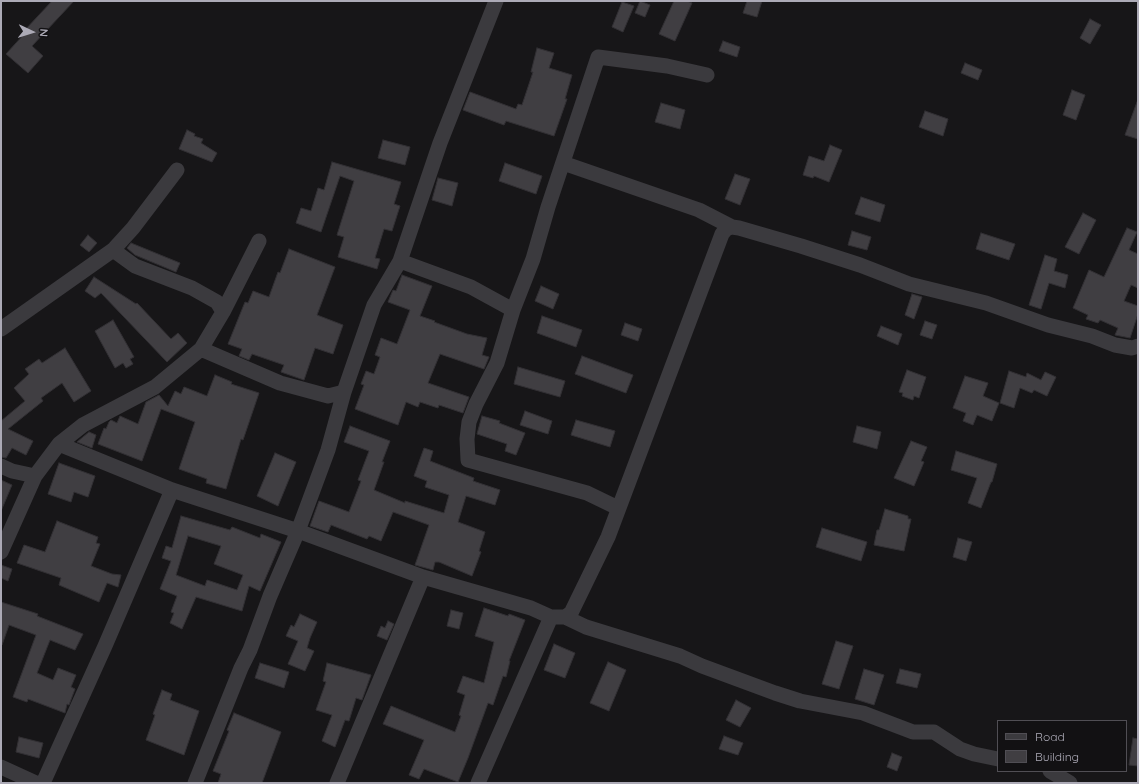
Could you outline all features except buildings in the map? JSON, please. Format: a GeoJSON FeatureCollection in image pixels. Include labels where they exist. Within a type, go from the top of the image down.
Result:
{"type":"FeatureCollection","features":[{"type":"Feature","properties":{"kind":"street"},"geometry":{"type":"LineString","coordinates":[[195,783],[298,531],[328,450],[337,413],[374,305],[400,261],[440,143],[496,1]]}},
{"type":"Feature","properties":{"kind":"street"},"geometry":{"type":"LineString","coordinates":[[618,508],[587,493],[468,460],[467,439],[469,422],[476,404],[497,363],[513,310],[533,259],[548,207],[598,57],[667,66],[707,75]]}},
{"type":"Feature","properties":{"kind":"street"},"geometry":{"type":"LineString","coordinates":[[563,163],[699,210],[732,227],[860,265],[909,284],[986,303],[1048,325],[1092,336],[1115,345],[1132,348],[1138,346]]}},
{"type":"Feature","properties":{"kind":"street"},"geometry":{"type":"LineString","coordinates":[[1,329],[113,250],[133,228],[176,170]]}},
{"type":"Feature","properties":{"kind":"street"},"geometry":{"type":"LineString","coordinates":[[478,783],[558,617],[571,613],[605,544],[722,234],[726,229],[732,227]]}},
{"type":"Feature","properties":{"kind":"street"},"geometry":{"type":"LineString","coordinates":[[1,552],[35,476],[59,444],[83,425],[155,388],[201,349],[224,312],[259,241]]}},
{"type":"Feature","properties":{"kind":"street"},"geometry":{"type":"LineString","coordinates":[[113,250],[135,266],[192,288],[217,302],[224,312]]}},
{"type":"Feature","properties":{"kind":"street"},"geometry":{"type":"LineString","coordinates":[[400,261],[471,287],[513,310]]}},
{"type":"Feature","properties":{"kind":"street"},"geometry":{"type":"LineString","coordinates":[[201,349],[280,383],[328,396],[344,392]]}},
{"type":"Feature","properties":{"kind":"street"},"geometry":{"type":"LineString","coordinates":[[328,396],[337,413]]}},
{"type":"Feature","properties":{"kind":"street"},"geometry":{"type":"LineString","coordinates":[[59,444],[172,490],[298,531],[423,577],[531,608],[586,627],[680,656],[727,676],[800,701],[863,713],[913,732],[934,732],[960,749],[974,754],[997,759]]}},
{"type":"Feature","properties":{"kind":"street"},"geometry":{"type":"LineString","coordinates":[[1,466],[12,471],[35,476]]}},
{"type":"Feature","properties":{"kind":"street"},"geometry":{"type":"LineString","coordinates":[[43,783],[105,646],[172,490]]}},
{"type":"Feature","properties":{"kind":"street"},"geometry":{"type":"LineString","coordinates":[[337,783],[423,577]]}},
{"type":"Feature","properties":{"kind":"street"},"geometry":{"type":"LineString","coordinates":[[1,767],[36,783]]}},
{"type":"Feature","properties":{"kind":"street"},"geometry":{"type":"LineString","coordinates":[[1052,772],[1070,783]]}}]}
